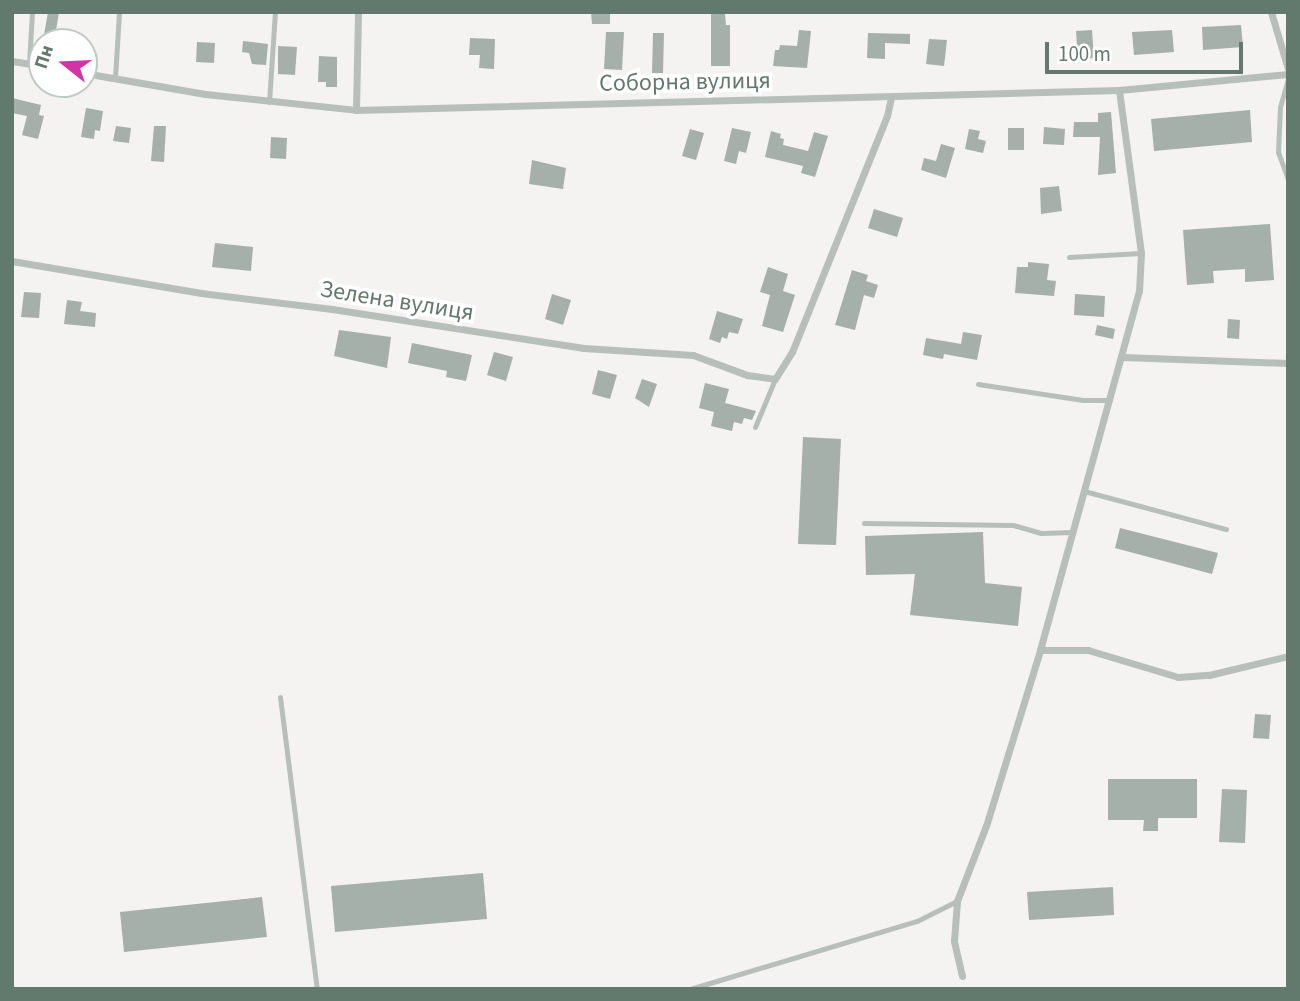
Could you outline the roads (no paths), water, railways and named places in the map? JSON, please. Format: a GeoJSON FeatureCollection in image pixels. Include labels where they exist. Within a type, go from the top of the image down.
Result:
{"type":"FeatureCollection","features":[{"type":"Feature","properties":{"kind":"street"},"geometry":{"type":"LineString","coordinates":[[356,110],[358,12]]}},
{"type":"Feature","properties":{"kind":"street"},"geometry":{"type":"LineString","coordinates":[[1271,12],[1288,71]]}},
{"type":"Feature","properties":{"kind":"street","name":"Соборна вулиця"},"geometry":{"type":"LineString","coordinates":[[98,75],[269,102],[356,110],[1119,90],[1288,71]]}},
{"type":"Feature","properties":{"kind":"street"},"geometry":{"type":"LineString","coordinates":[[962,976],[954,942],[957,901],[986,826],[1040,650],[1123,357],[1139,291],[1141,253],[1119,90]]}},
{"type":"Feature","properties":{"kind":"street"},"geometry":{"type":"LineString","coordinates":[[775,379],[792,352],[887,116],[891,97]]}},
{"type":"Feature","properties":{"kind":"street","name":"Зелена вулиця"},"geometry":{"type":"LineString","coordinates":[[12,261],[201,293],[332,309],[584,348],[693,355],[747,375],[775,379]]}},
{"type":"Feature","properties":{"kind":"street"},"geometry":{"type":"LineString","coordinates":[[1123,357],[1288,363]]}},
{"type":"Feature","properties":{"kind":"street"},"geometry":{"type":"LineString","coordinates":[[1040,650],[1088,650],[1178,677],[1209,675],[1288,656]]}},
{"type":"Feature","properties":{"kind":"lane"},"geometry":{"type":"LineString","coordinates":[[115,78],[119,12]]}},
{"type":"Feature","properties":{"kind":"lane"},"geometry":{"type":"LineString","coordinates":[[269,102],[275,12]]}},
{"type":"Feature","properties":{"kind":"lane"},"geometry":{"type":"LineString","coordinates":[[1288,79],[1280,107],[1278,152],[1288,179]]}},
{"type":"Feature","properties":{"kind":"lane"},"geometry":{"type":"LineString","coordinates":[[1069,257],[1141,253]]}},
{"type":"Feature","properties":{"kind":"lane"},"geometry":{"type":"LineString","coordinates":[[755,427],[775,379]]}},
{"type":"Feature","properties":{"kind":"lane"},"geometry":{"type":"LineString","coordinates":[[978,384],[1083,400],[1111,400]]}},
{"type":"Feature","properties":{"kind":"lane"},"geometry":{"type":"LineString","coordinates":[[1084,491],[1226,529]]}},
{"type":"Feature","properties":{"kind":"lane"},"geometry":{"type":"LineString","coordinates":[[864,523],[1013,525],[1041,533],[1073,532]]}},
{"type":"Feature","properties":{"kind":"lane"},"geometry":{"type":"LineString","coordinates":[[280,697],[317,989]]}},
{"type":"Feature","properties":{"kind":"lane"},"geometry":{"type":"LineString","coordinates":[[690,989],[918,921],[957,901]]}}]}
